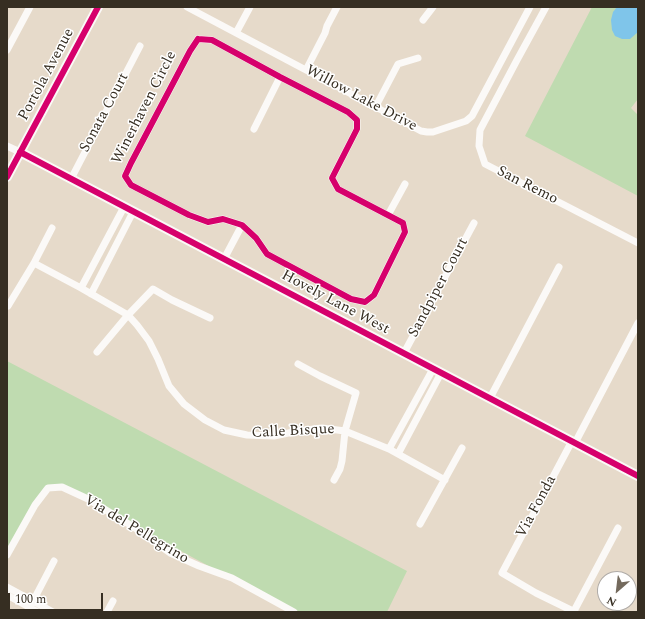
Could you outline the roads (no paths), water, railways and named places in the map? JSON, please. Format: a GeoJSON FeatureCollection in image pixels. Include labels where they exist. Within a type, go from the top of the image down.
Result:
{"type":"FeatureCollection","features":[{"type":"Feature","properties":{"kind":"street"},"geometry":{"type":"LineString","coordinates":[[7,50],[30,7]]}},
{"type":"Feature","properties":{"kind":"street","name":"Portola Avenue"},"geometry":{"type":"LineString","coordinates":[[7,177],[98,7]]}},
{"type":"Feature","properties":{"kind":"street","name":"Willow Lake Drive"},"geometry":{"type":"LineString","coordinates":[[187,7],[426,132],[433,132],[466,121],[472,116],[530,7]]}},
{"type":"Feature","properties":{"kind":"street"},"geometry":{"type":"LineString","coordinates":[[236,33],[250,7]]}},
{"type":"Feature","properties":{"kind":"street"},"geometry":{"type":"LineString","coordinates":[[306,70],[326,33],[327,26],[337,7]]}},
{"type":"Feature","properties":{"kind":"street"},"geometry":{"type":"LineString","coordinates":[[424,20],[433,7]]}},
{"type":"Feature","properties":{"kind":"street","name":"San Remo"},"geometry":{"type":"LineString","coordinates":[[546,7],[480,130],[478,146],[485,164],[638,244]]}},
{"type":"Feature","properties":{"kind":"street","name":"Winerhaven Circle"},"geometry":{"type":"LineString","coordinates":[[242,225],[223,219],[208,222],[189,215],[131,185],[125,176],[130,163],[190,51],[198,39],[212,40],[280,77]]}},
{"type":"Feature","properties":{"kind":"street","name":"Sonata Court"},"geometry":{"type":"LineString","coordinates":[[70,179],[140,46]]}},
{"type":"Feature","properties":{"kind":"street"},"geometry":{"type":"LineString","coordinates":[[376,106],[398,64],[418,58]]}},
{"type":"Feature","properties":{"kind":"street"},"geometry":{"type":"LineString","coordinates":[[224,259],[242,225],[256,238],[267,254],[351,299],[365,302],[374,295],[405,232],[402,223],[338,189],[332,178],[357,129],[357,120],[348,112],[280,77],[254,129]]}},
{"type":"Feature","properties":{"kind":"street"},"geometry":{"type":"LineString","coordinates":[[7,146],[20,152]]}},
{"type":"Feature","properties":{"kind":"street","name":"Hovely Lane West"},"geometry":{"type":"LineString","coordinates":[[20,152],[638,476]]}},
{"type":"Feature","properties":{"kind":"street"},"geometry":{"type":"LineString","coordinates":[[388,215],[405,184]]}},
{"type":"Feature","properties":{"kind":"street"},"geometry":{"type":"LineString","coordinates":[[81,288],[124,207]]}},
{"type":"Feature","properties":{"kind":"street"},"geometry":{"type":"LineString","coordinates":[[91,294],[133,212]]}},
{"type":"Feature","properties":{"kind":"street","name":"Sandpiper Court"},"geometry":{"type":"LineString","coordinates":[[404,353],[474,223]]}},
{"type":"Feature","properties":{"kind":"street"},"geometry":{"type":"LineString","coordinates":[[8,306],[34,263],[52,228]]}},
{"type":"Feature","properties":{"kind":"street"},"geometry":{"type":"LineString","coordinates":[[95,261],[106,266]]}},
{"type":"Feature","properties":{"kind":"street","name":"Calle Bisque"},"geometry":{"type":"LineString","coordinates":[[34,263],[128,315],[149,340],[169,386],[184,404],[205,420],[224,430],[247,435],[274,436],[298,430],[322,428],[345,431],[389,449],[445,480]]}},
{"type":"Feature","properties":{"kind":"street"},"geometry":{"type":"LineString","coordinates":[[490,398],[559,267]]}},
{"type":"Feature","properties":{"kind":"street"},"geometry":{"type":"LineString","coordinates":[[97,352],[153,288],[172,300],[210,318]]}},
{"type":"Feature","properties":{"kind":"street","name":"Via Fonda"},"geometry":{"type":"LineString","coordinates":[[575,612],[536,593],[502,573],[638,323]]}},
{"type":"Feature","properties":{"kind":"street"},"geometry":{"type":"LineString","coordinates":[[298,364],[356,393],[345,431],[340,470],[334,480]]}},
{"type":"Feature","properties":{"kind":"street"},"geometry":{"type":"LineString","coordinates":[[389,449],[404,422],[437,371]]}},
{"type":"Feature","properties":{"kind":"street"},"geometry":{"type":"LineString","coordinates":[[398,454],[414,426],[437,371]]}},
{"type":"Feature","properties":{"kind":"street"},"geometry":{"type":"LineString","coordinates":[[404,422],[414,426]]}},
{"type":"Feature","properties":{"kind":"street"},"geometry":{"type":"LineString","coordinates":[[420,524],[462,448]]}},
{"type":"Feature","properties":{"kind":"street","name":"Via del Pellegrino"},"geometry":{"type":"LineString","coordinates":[[7,555],[35,505],[48,488],[62,487],[88,499],[132,526],[170,553],[198,566],[232,578],[294,612]]}},
{"type":"Feature","properties":{"kind":"street"},"geometry":{"type":"LineString","coordinates":[[575,612],[618,528]]}},
{"type":"Feature","properties":{"kind":"street"},"geometry":{"type":"LineString","coordinates":[[31,604],[54,561]]}},
{"type":"Feature","properties":{"kind":"street"},"geometry":{"type":"LineString","coordinates":[[7,586],[31,604],[38,612]]}},
{"type":"Feature","properties":{"kind":"street"},"geometry":{"type":"LineString","coordinates":[[7,595],[53,612]]}},
{"type":"Feature","properties":{"kind":"street"},"geometry":{"type":"LineString","coordinates":[[107,612],[113,600]]}},
{"type":"Feature","properties":{"kind":"water"},"geometry":{"type":"Polygon","coordinates":[[[617,7],[638,7],[638,32],[630,39],[622,39],[615,36],[612,30],[611,20],[613,12],[617,7]]]}}]}
